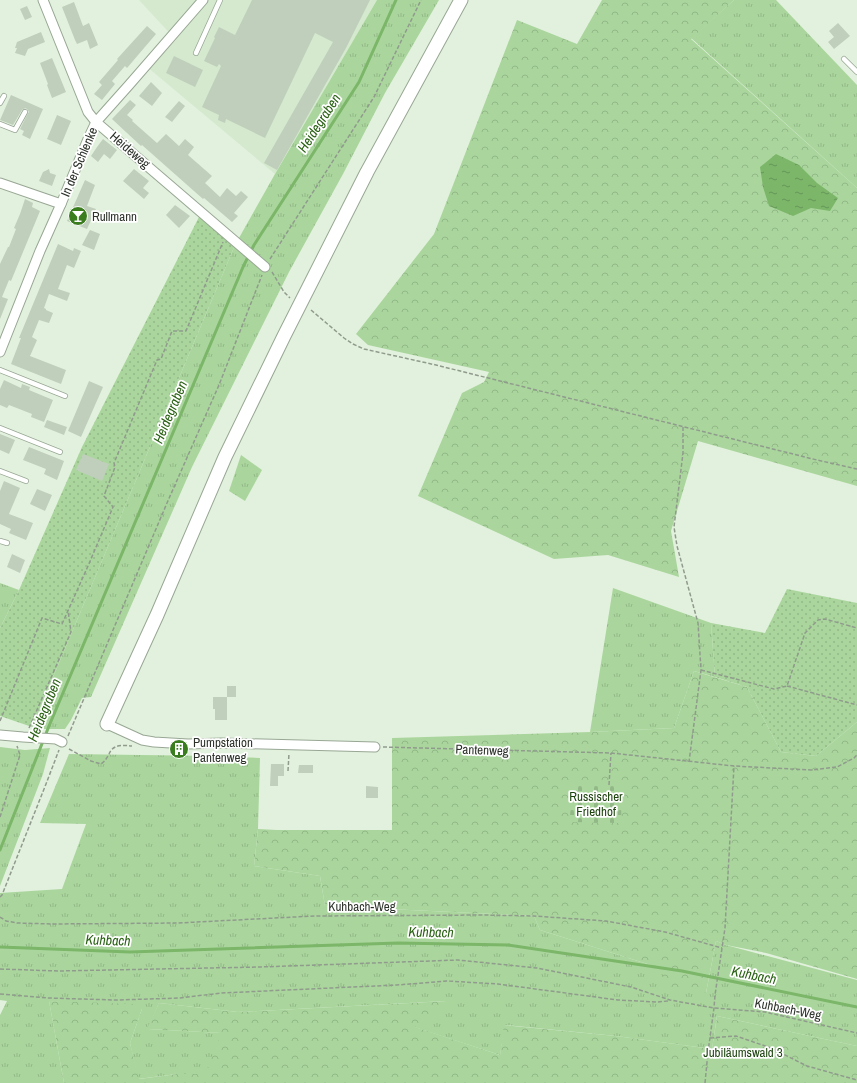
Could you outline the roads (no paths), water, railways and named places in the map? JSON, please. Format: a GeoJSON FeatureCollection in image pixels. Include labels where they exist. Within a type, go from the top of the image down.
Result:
{"type":"FeatureCollection","features":[{"type":"Feature","properties":{"kind":"main road"},"geometry":{"type":"LineString","coordinates":[[107,724],[157,615],[225,457],[367,172],[461,0]]}},
{"type":"Feature","properties":{"kind":"street","name":"Heideweg"},"geometry":{"type":"LineString","coordinates":[[43,0],[88,112],[96,122],[265,267]]}},
{"type":"Feature","properties":{"kind":"street","name":"In der Schlenke"},"geometry":{"type":"LineString","coordinates":[[0,352],[40,251],[96,122],[203,0]]}},
{"type":"Feature","properties":{"kind":"street"},"geometry":{"type":"LineString","coordinates":[[0,183],[61,204]]}},
{"type":"Feature","properties":{"kind":"street"},"geometry":{"type":"LineString","coordinates":[[107,724],[142,740],[154,742],[188,744],[222,743],[375,747]]}},
{"type":"Feature","properties":{"kind":"street"},"geometry":{"type":"LineString","coordinates":[[0,735],[56,739],[62,742]]}},
{"type":"Feature","properties":{"kind":"lane"},"geometry":{"type":"LineString","coordinates":[[196,53],[220,0]]}},
{"type":"Feature","properties":{"kind":"lane"},"geometry":{"type":"LineString","coordinates":[[844,58],[857,72]]}},
{"type":"Feature","properties":{"kind":"lane"},"geometry":{"type":"LineString","coordinates":[[0,103],[4,96]]}},
{"type":"Feature","properties":{"kind":"lane"},"geometry":{"type":"LineString","coordinates":[[0,124],[15,130],[25,112]]}},
{"type":"Feature","properties":{"kind":"lane"},"geometry":{"type":"LineString","coordinates":[[0,370],[65,396]]}},
{"type":"Feature","properties":{"kind":"lane"},"geometry":{"type":"LineString","coordinates":[[0,428],[60,452]]}},
{"type":"Feature","properties":{"kind":"lane"},"geometry":{"type":"LineString","coordinates":[[0,471],[26,481]]}},
{"type":"Feature","properties":{"kind":"lane"},"geometry":{"type":"LineString","coordinates":[[0,541],[7,544]]}},
{"type":"Feature","properties":{"kind":"water"},"geometry":{"type":"Polygon","coordinates":[[[776,154],[799,165],[817,183],[838,198],[830,211],[811,208],[793,216],[769,206],[763,187],[760,167],[776,154]]]}},
{"type":"Feature","properties":{"kind":"waterway","name":"Heidegraben"},"geometry":{"type":"LineString","coordinates":[[0,850],[49,726],[243,267],[254,245],[359,82],[396,0]]}},
{"type":"Feature","properties":{"kind":"waterway","name":"Kuhbach"},"geometry":{"type":"LineString","coordinates":[[0,947],[130,952],[398,943],[508,945],[682,971],[857,1007]]}},
{"type":"Feature","properties":{"kind":"place","name":"Rullmann"},"geometry":{"type":"Point","coordinates":[78,216]}},
{"type":"Feature","properties":{"kind":"place","name":"Pumpstation Pantenweg"},"geometry":{"type":"Point","coordinates":[179,749]}},
{"type":"Feature","properties":{"kind":"park label","name":"Russischer Friedhof"},"geometry":{"type":"Point","coordinates":[596,804]}},
{"type":"Feature","properties":{"kind":"park label","name":"Jubiläumswald 3"},"geometry":{"type":"Point","coordinates":[743,1052]}}]}
